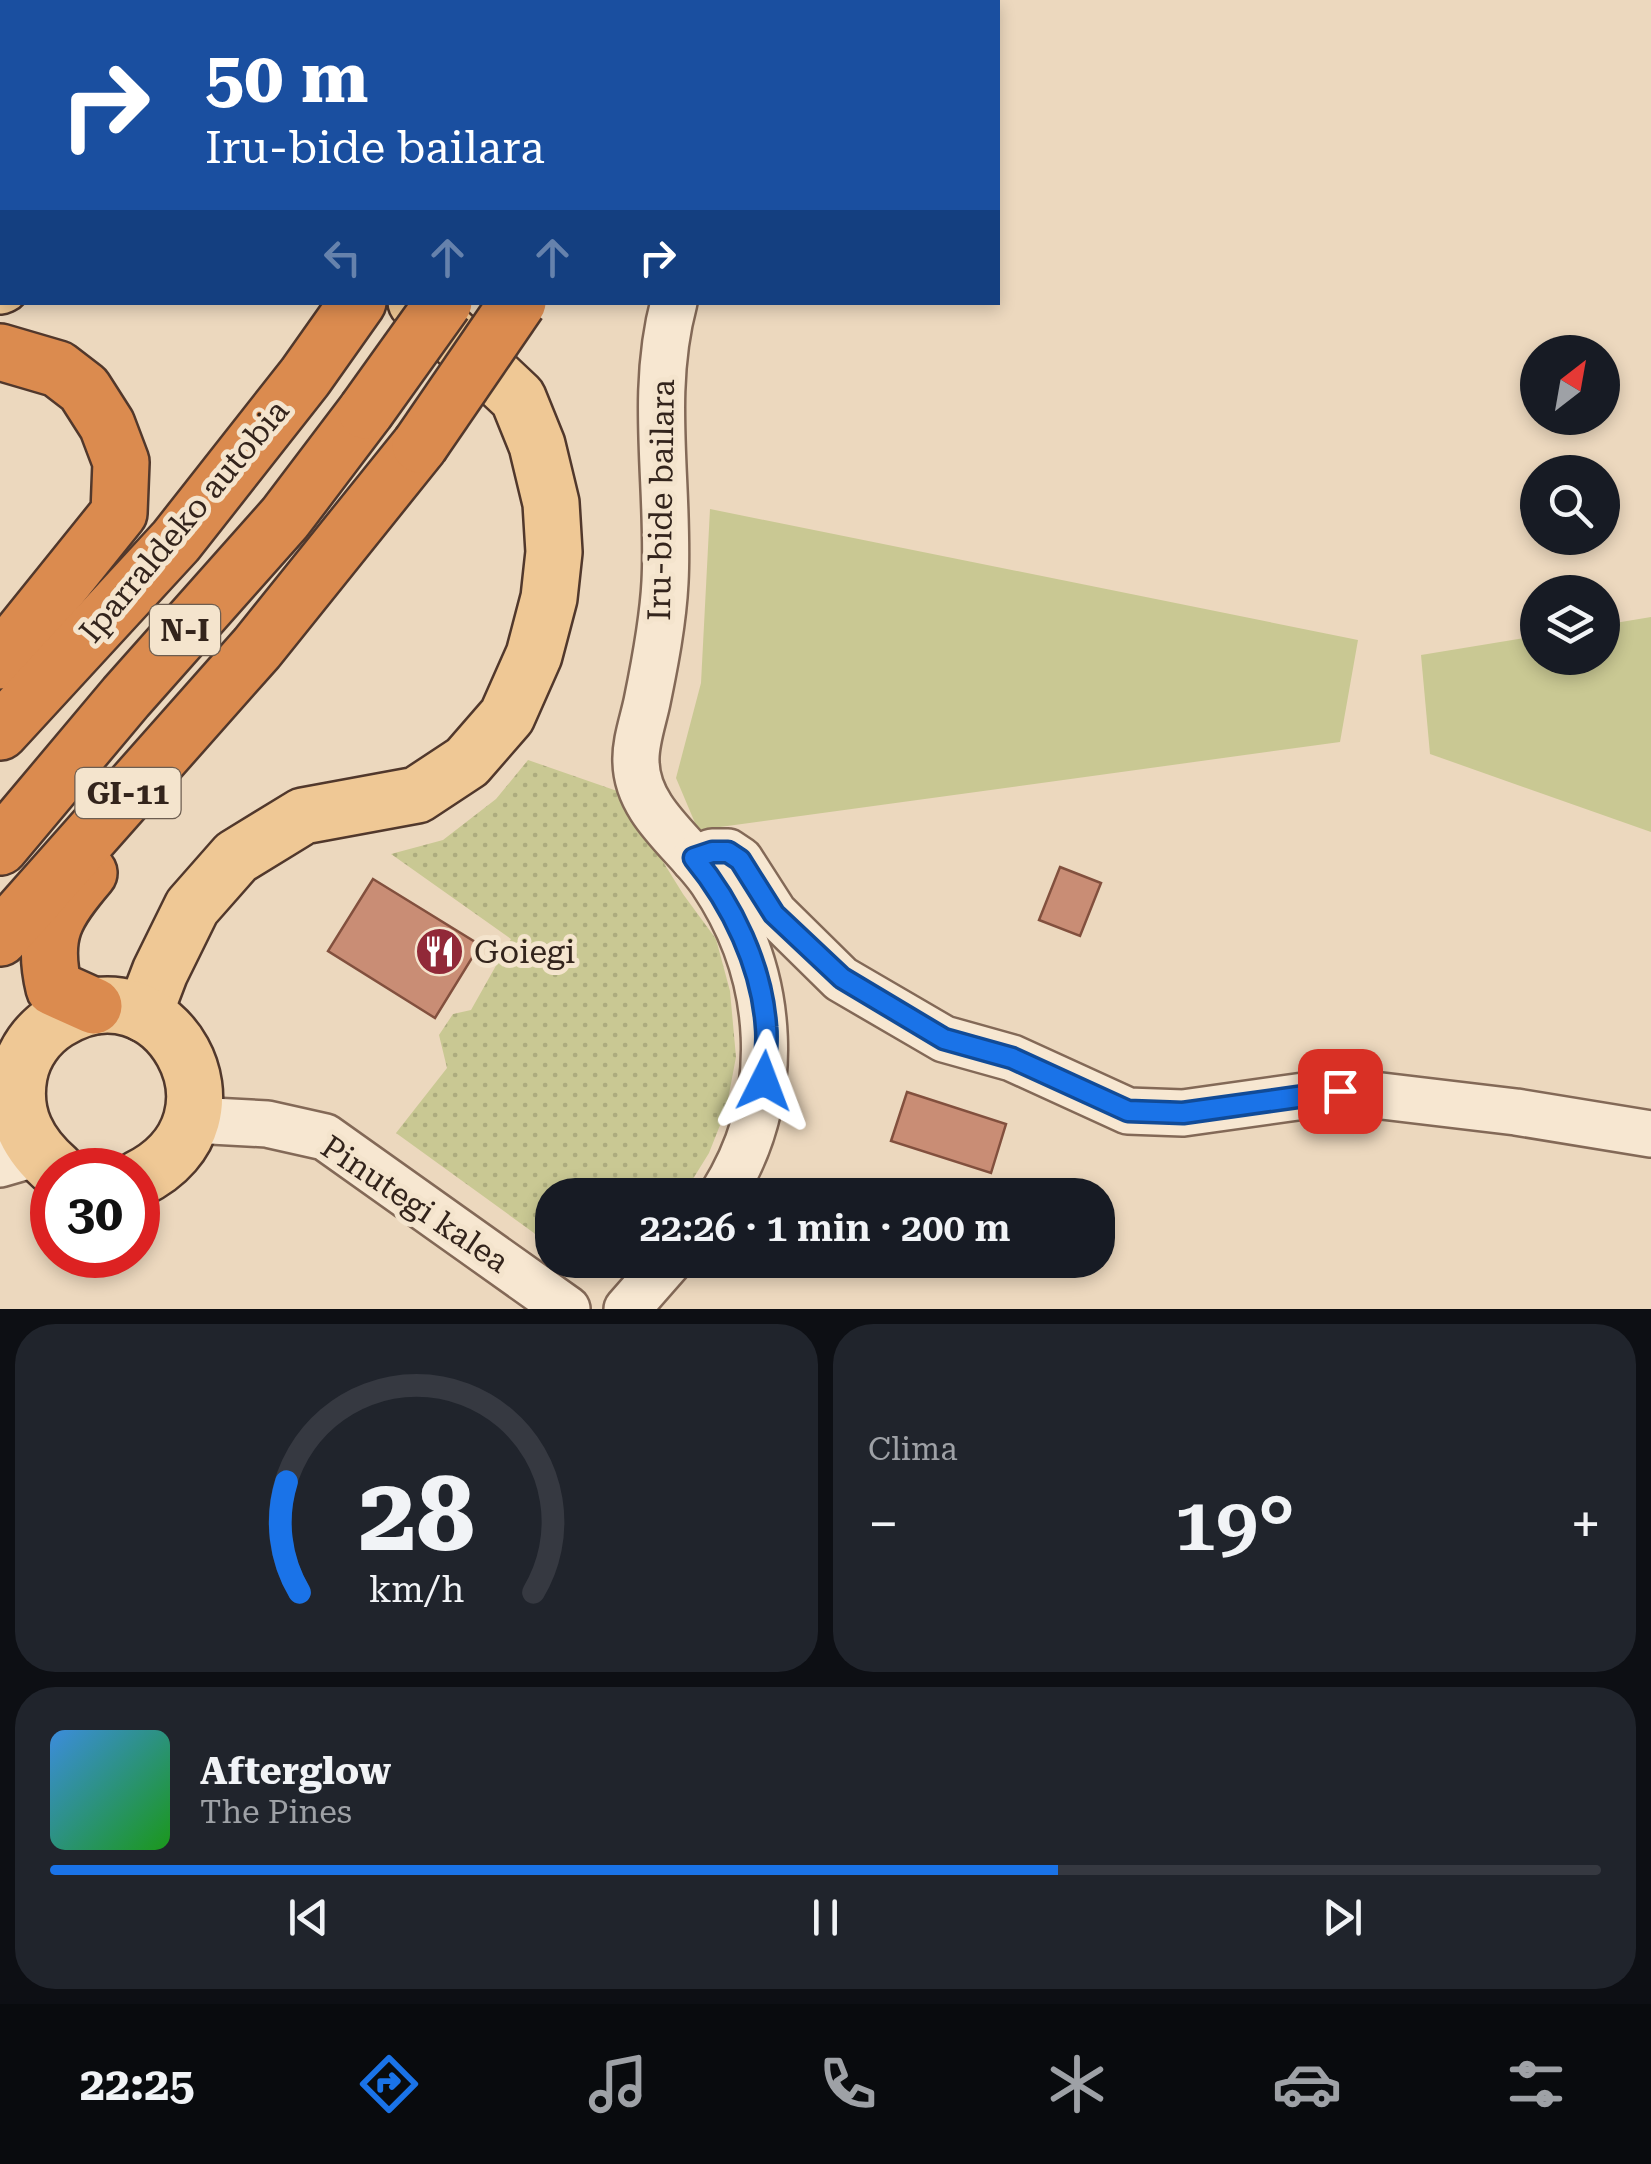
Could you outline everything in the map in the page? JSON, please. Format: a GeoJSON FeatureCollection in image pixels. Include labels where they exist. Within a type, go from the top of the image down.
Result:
{"type":"FeatureCollection","features":[{"type":"Feature","properties":{"kind":"highway"},"geometry":{"type":"LineString","coordinates":[[0,694],[293,370],[315,305]]}},
{"type":"Feature","properties":{"kind":"highway","name":"Iparraldeko autobia"},"geometry":{"type":"LineString","coordinates":[[0,732],[176,542],[293,370],[355,305]]}},
{"type":"Feature","properties":{"kind":"highway","name":"N-I"},"geometry":{"type":"LineString","coordinates":[[0,847],[126,696],[285,518],[442,305]]}},
{"type":"Feature","properties":{"kind":"highway","name":"GI-11"},"geometry":{"type":"LineString","coordinates":[[0,938],[257,648],[420,445],[516,305]]}},
{"type":"Feature","properties":{"kind":"highway"},"geometry":{"type":"LineString","coordinates":[[0,352],[58,369],[84,389],[107,425],[121,462],[119,513],[0,662]]}},
{"type":"Feature","properties":{"kind":"highway"},"geometry":{"type":"LineString","coordinates":[[119,1010],[54,988],[47,959],[59,909],[230,704],[257,648]]}},
{"type":"Feature","properties":{"kind":"main road"},"geometry":{"type":"LineString","coordinates":[[119,1010],[192,906],[236,857],[303,816],[417,796],[467,762],[507,716],[534,655],[549,598],[554,552],[551,502],[537,445],[518,398],[419,305]]}},
{"type":"Feature","properties":{"kind":"main road"},"geometry":{"type":"LineString","coordinates":[[30,1155],[22,1127],[8,1106],[30,1047],[47,1028],[69,1014],[119,1010],[166,1028],[182,1047],[192,1070],[196,1094],[193,1120],[181,1145],[160,1167]]}},
{"type":"Feature","properties":{"kind":"street","name":"Iru-bide bailara"},"geometry":{"type":"LineString","coordinates":[[673,305],[663,365],[661,434],[666,582],[636,761],[642,791],[659,819],[720,894],[755,967],[766,1026],[764,1081],[753,1132],[730,1178]]}},
{"type":"Feature","properties":{"kind":"street"},"geometry":{"type":"LineString","coordinates":[[694,858],[728,852],[740,860],[774,914],[842,978],[944,1039],[1012,1058],[1128,1111],[1183,1113],[1340,1091],[1516,1112],[1651,1134]]}},
{"type":"Feature","properties":{"kind":"street","name":"Pinutegi kalea"},"geometry":{"type":"LineString","coordinates":[[193,1120],[267,1124],[325,1137],[567,1309]]}},
{"type":"Feature","properties":{"kind":"street"},"geometry":{"type":"LineString","coordinates":[[627,1309],[654,1278]]}},
{"type":"Feature","properties":{"kind":"shaded area"},"geometry":{"type":"Polygon","coordinates":[[[710,509],[1358,640],[1340,742],[698,830],[676,778],[701,683],[710,509]]]}},
{"type":"Feature","properties":{"kind":"shaded area"},"geometry":{"type":"Polygon","coordinates":[[[1651,617],[1651,832],[1430,754],[1421,655],[1520,639],[1520,675],[1620,675],[1620,622],[1651,617]]]}},
{"type":"Feature","properties":{"kind":"shaded area"},"geometry":{"type":"Polygon","coordinates":[[[528,760],[620,792],[683,894],[716,939],[730,991],[736,1057],[726,1110],[709,1153],[694,1178],[535,1178],[535,1234],[396,1133],[447,1068],[439,1035],[453,1014],[471,1010],[511,939],[391,854],[443,840],[496,799],[528,760]]]}},
{"type":"Feature","properties":{"kind":"building"},"geometry":{"type":"Polygon","coordinates":[[[1060,867],[1101,883],[1080,936],[1039,920],[1060,867]]]}},
{"type":"Feature","properties":{"kind":"building"},"geometry":{"type":"Polygon","coordinates":[[[373,879],[480,945],[435,1018],[328,951],[373,879]]]}},
{"type":"Feature","properties":{"kind":"building"},"geometry":{"type":"Polygon","coordinates":[[[907,1092],[1006,1124],[991,1173],[891,1141],[907,1092]]]}},
{"type":"Feature","properties":{"kind":"place","name":"Goiegi"},"geometry":{"type":"Point","coordinates":[439,952]}},
{"type":"Feature","properties":{"kind":"route"},"geometry":{"type":"LineString","coordinates":[[764,1081],[766,1026],[755,967],[712,880],[694,858],[712,852],[728,852],[740,860],[774,914],[842,978],[944,1039],[1012,1058],[1128,1111],[1183,1113],[1340,1091]]}}]}
